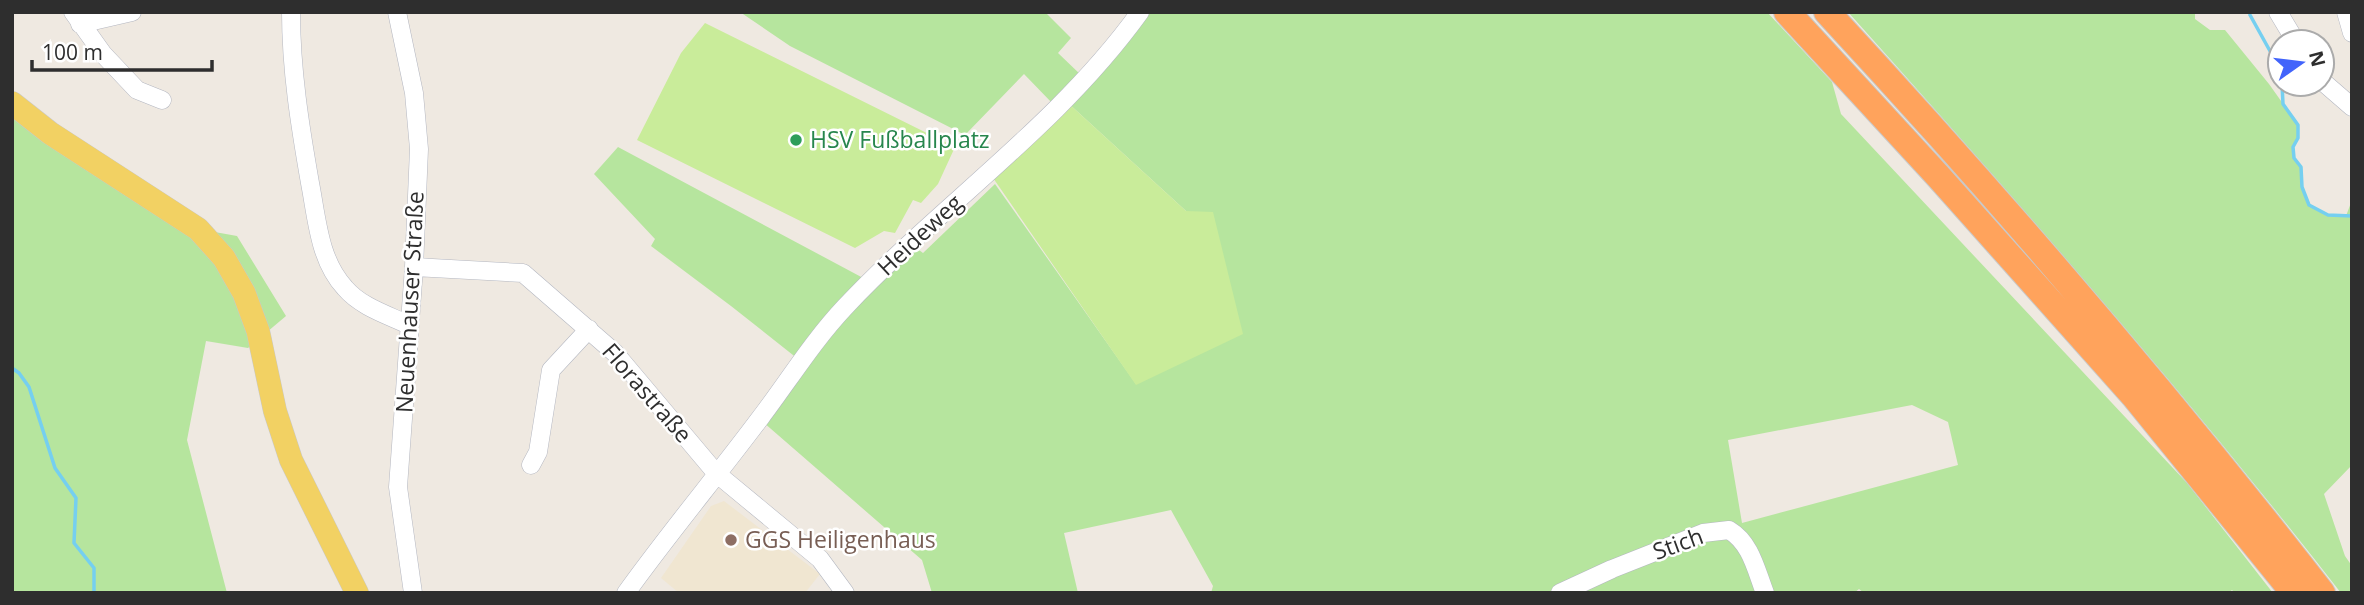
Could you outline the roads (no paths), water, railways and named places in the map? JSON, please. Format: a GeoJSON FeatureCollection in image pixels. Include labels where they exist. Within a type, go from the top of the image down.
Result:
{"type":"FeatureCollection","features":[{"type":"Feature","properties":{"kind":"highway"},"geometry":{"type":"LineString","coordinates":[[1787,12],[2134,396],[2294,593]]}},
{"type":"Feature","properties":{"kind":"highway"},"geometry":{"type":"LineString","coordinates":[[1827,12],[1959,157],[2080,297],[2224,468],[2322,593]]}},
{"type":"Feature","properties":{"kind":"main road"},"geometry":{"type":"LineString","coordinates":[[12,103],[50,133],[198,229],[224,258],[244,293],[258,331],[275,411],[291,460],[357,593]]}},
{"type":"Feature","properties":{"kind":"street"},"geometry":{"type":"LineString","coordinates":[[132,12],[77,18],[103,54],[137,90],[162,100]]}},
{"type":"Feature","properties":{"kind":"street"},"geometry":{"type":"LineString","coordinates":[[291,12],[296,104],[323,248],[334,275],[360,302],[409,325]]}},
{"type":"Feature","properties":{"kind":"street","name":"Neuenhauser Straße"},"geometry":{"type":"LineString","coordinates":[[397,12],[414,93],[419,149],[414,267],[398,487],[413,593]]}},
{"type":"Feature","properties":{"kind":"street","name":"Heideweg"},"geometry":{"type":"LineString","coordinates":[[626,593],[761,417],[800,361],[843,309],[1101,62],[1140,12]]}},
{"type":"Feature","properties":{"kind":"street"},"geometry":{"type":"LineString","coordinates":[[2278,12],[2288,28]]}},
{"type":"Feature","properties":{"kind":"street"},"geometry":{"type":"LineString","coordinates":[[2346,12],[2352,33]]}},
{"type":"Feature","properties":{"kind":"street"},"geometry":{"type":"LineString","coordinates":[[2336,93],[2352,107]]}},
{"type":"Feature","properties":{"kind":"street","name":"Florastraße"},"geometry":{"type":"LineString","coordinates":[[414,267],[523,273],[615,353],[716,473],[820,559],[845,593]]}},
{"type":"Feature","properties":{"kind":"street"},"geometry":{"type":"LineString","coordinates":[[531,465],[538,452],[551,370],[589,329]]}},
{"type":"Feature","properties":{"kind":"street","name":"Stich"},"geometry":{"type":"LineString","coordinates":[[1560,593],[1703,533],[1729,530],[1741,537],[1765,593]]}},
{"type":"Feature","properties":{"kind":"waterway"},"geometry":{"type":"LineString","coordinates":[[2250,15],[2266,44]]}},
{"type":"Feature","properties":{"kind":"waterway"},"geometry":{"type":"LineString","coordinates":[[2283,98],[2283,104],[2298,125],[2298,138],[2293,147],[2294,158],[2301,167],[2302,187],[2309,205],[2328,215],[2352,216]]}},
{"type":"Feature","properties":{"kind":"waterway"},"geometry":{"type":"LineString","coordinates":[[12,368],[29,387],[55,468],[76,498],[74,543],[94,568],[94,593]]}},
{"type":"Feature","properties":{"kind":"place","name":"HSV Fußballplatz"},"geometry":{"type":"Point","coordinates":[796,140]}},
{"type":"Feature","properties":{"kind":"place","name":"GGS Heiligenhaus"},"geometry":{"type":"Point","coordinates":[731,540]}}]}
